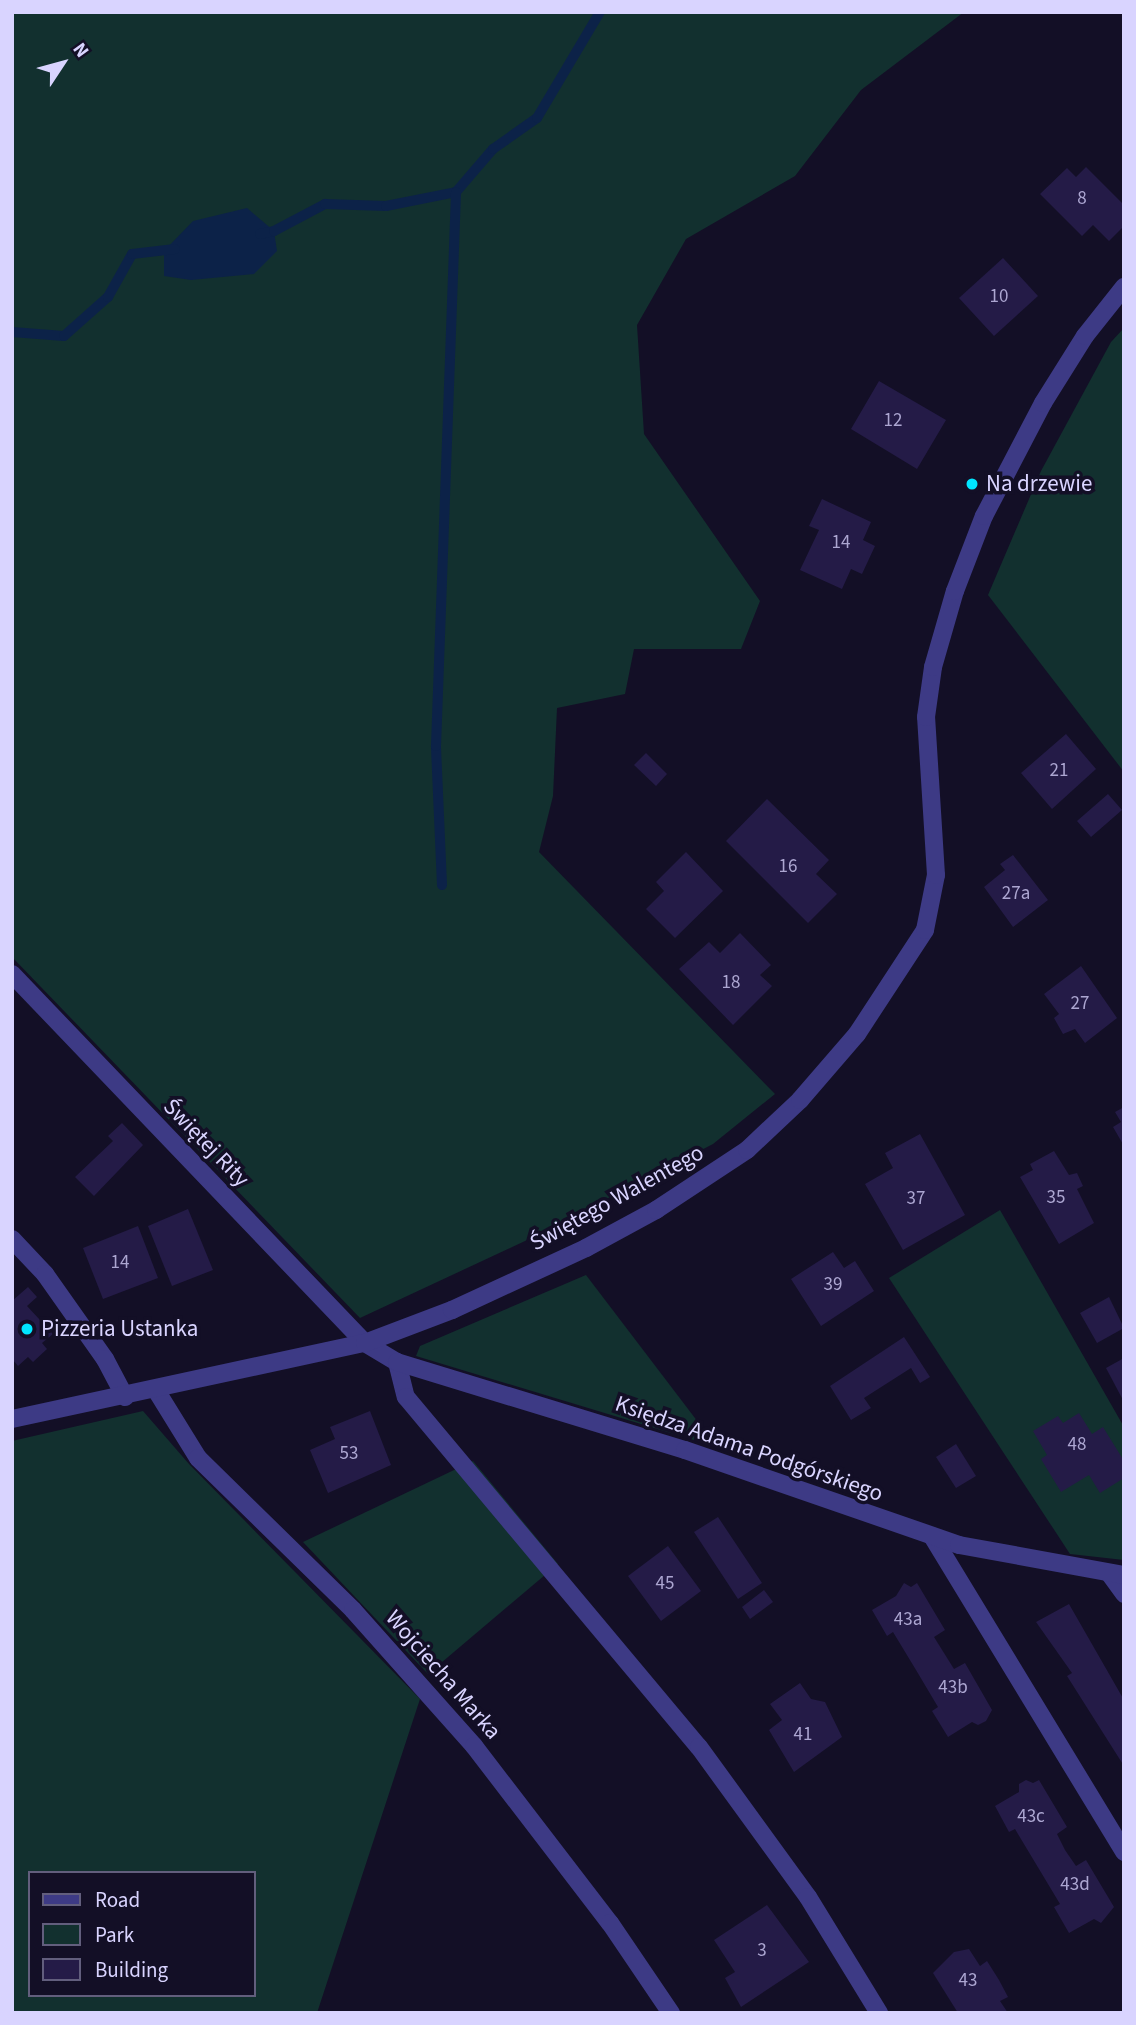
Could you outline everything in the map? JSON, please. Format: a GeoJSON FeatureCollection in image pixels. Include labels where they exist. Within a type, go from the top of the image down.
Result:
{"type":"FeatureCollection","features":[{"type":"Feature","properties":{"kind":"street","name":"Świętego Walentego"},"geometry":{"type":"LineString","coordinates":[[12,1419],[125,1397],[365,1343],[453,1310],[586,1248],[717,1172],[800,1100],[858,1034],[925,930],[936,875],[926,717],[933,667],[956,591],[984,516],[1043,403],[1085,336],[1124,287]]}},
{"type":"Feature","properties":{"kind":"street","name":"Świętej Rity"},"geometry":{"type":"LineString","coordinates":[[12,974],[365,1343]]}},
{"type":"Feature","properties":{"kind":"street"},"geometry":{"type":"LineString","coordinates":[[12,1239],[45,1274],[105,1359],[125,1397]]}},
{"type":"Feature","properties":{"kind":"street","name":"Księdza Adama Podgórskiego"},"geometry":{"type":"LineString","coordinates":[[365,1343],[397,1362],[685,1450],[932,1536],[1023,1559],[1116,1574]]}},
{"type":"Feature","properties":{"kind":"street"},"geometry":{"type":"LineString","coordinates":[[397,1362],[405,1397],[699,1746],[808,1898],[879,2013]]}},
{"type":"Feature","properties":{"kind":"street","name":"Wojciecha Marka"},"geometry":{"type":"LineString","coordinates":[[156,1390],[198,1458],[354,1610],[465,1736],[610,1923],[671,2013]]}},
{"type":"Feature","properties":{"kind":"street"},"geometry":{"type":"LineString","coordinates":[[932,1536],[1124,1852]]}},
{"type":"Feature","properties":{"kind":"street"},"geometry":{"type":"LineString","coordinates":[[1116,1574],[1124,1594]]}},
{"type":"Feature","properties":{"kind":"green space"},"geometry":{"type":"Polygon","coordinates":[[[12,12],[964,12],[861,90],[795,176],[686,239],[637,325],[644,434],[760,601],[741,649],[634,649],[625,694],[557,708],[553,796],[539,852],[775,1094],[713,1144],[525,1241],[360,1318],[12,957],[12,12]]]}},
{"type":"Feature","properties":{"kind":"green space"},"geometry":{"type":"Polygon","coordinates":[[[1124,328],[1124,772],[988,595],[1041,471],[1111,342],[1124,328]]]}},
{"type":"Feature","properties":{"kind":"green space"},"geometry":{"type":"Polygon","coordinates":[[[1000,1210],[1124,1427],[1124,1560],[1070,1554],[889,1278],[1000,1210]]]}},
{"type":"Feature","properties":{"kind":"green space"},"geometry":{"type":"Polygon","coordinates":[[[586,1275],[717,1447],[416,1356],[420,1346],[586,1275]]]}},
{"type":"Feature","properties":{"kind":"green space"},"geometry":{"type":"Polygon","coordinates":[[[143,1411],[189,1464],[420,1699],[317,2013],[12,2013],[12,1441],[143,1411]]]}},
{"type":"Feature","properties":{"kind":"green space"},"geometry":{"type":"Polygon","coordinates":[[[473,1461],[558,1564],[428,1674],[303,1542],[473,1461]]]}},
{"type":"Feature","properties":{"kind":"water"},"geometry":{"type":"Polygon","coordinates":[[[247,208],[274,231],[277,251],[254,274],[191,280],[164,276],[164,251],[193,221],[247,208]]]}},
{"type":"Feature","properties":{"kind":"building"},"geometry":{"type":"Polygon","coordinates":[[[1086,167],[1124,205],[1124,226],[1109,241],[1093,225],[1082,236],[1040,194],[1067,168],[1076,177],[1086,167]]]}},
{"type":"Feature","properties":{"kind":"building"},"geometry":{"type":"Polygon","coordinates":[[[1003,258],[1038,296],[994,336],[959,298],[1003,258]]]}},
{"type":"Feature","properties":{"kind":"building"},"geometry":{"type":"Polygon","coordinates":[[[879,381],[946,420],[917,469],[851,429],[879,381]]]}},
{"type":"Feature","properties":{"kind":"building"},"geometry":{"type":"Polygon","coordinates":[[[822,499],[871,522],[863,540],[875,546],[862,574],[851,569],[842,589],[800,570],[819,530],[809,526],[822,499]]]}},
{"type":"Feature","properties":{"kind":"building"},"geometry":{"type":"Polygon","coordinates":[[[1066,734],[1096,769],[1052,809],[1021,773],[1066,734]]]}},
{"type":"Feature","properties":{"kind":"building"},"geometry":{"type":"Polygon","coordinates":[[[646,753],[667,774],[656,786],[634,765],[646,753]]]}},
{"type":"Feature","properties":{"kind":"building"},"geometry":{"type":"Polygon","coordinates":[[[1108,794],[1122,810],[1091,837],[1077,821],[1108,794]]]}},
{"type":"Feature","properties":{"kind":"building"},"geometry":{"type":"Polygon","coordinates":[[[767,799],[829,860],[816,874],[837,894],[808,923],[726,841],[767,799]]]}},
{"type":"Feature","properties":{"kind":"building"},"geometry":{"type":"Polygon","coordinates":[[[686,852],[723,891],[675,938],[646,909],[664,891],[656,882],[686,852]]]}},
{"type":"Feature","properties":{"kind":"building"},"geometry":{"type":"Polygon","coordinates":[[[1013,855],[1048,900],[1013,927],[984,887],[1005,870],[1000,864],[1013,855]]]}},
{"type":"Feature","properties":{"kind":"building"},"geometry":{"type":"Polygon","coordinates":[[[740,933],[771,965],[760,975],[772,986],[733,1025],[679,969],[709,942],[720,953],[740,933]]]}},
{"type":"Feature","properties":{"kind":"building"},"geometry":{"type":"Polygon","coordinates":[[[1081,966],[1117,1018],[1085,1043],[1075,1029],[1063,1034],[1054,1018],[1059,1014],[1044,994],[1081,966]]]}},
{"type":"Feature","properties":{"kind":"building"},"geometry":{"type":"Polygon","coordinates":[[[1124,1107],[1124,1146],[1113,1127],[1121,1122],[1115,1112],[1124,1107]]]}},
{"type":"Feature","properties":{"kind":"building"},"geometry":{"type":"Polygon","coordinates":[[[122,1123],[143,1145],[94,1196],[75,1177],[113,1141],[108,1136],[122,1123]]]}},
{"type":"Feature","properties":{"kind":"building"},"geometry":{"type":"Polygon","coordinates":[[[920,1134],[965,1215],[903,1250],[865,1184],[893,1168],[885,1153],[920,1134]]]}},
{"type":"Feature","properties":{"kind":"building"},"geometry":{"type":"Polygon","coordinates":[[[1054,1151],[1069,1175],[1077,1173],[1083,1186],[1077,1189],[1094,1223],[1059,1244],[1020,1177],[1033,1170],[1030,1164],[1054,1151]]]}},
{"type":"Feature","properties":{"kind":"building"},"geometry":{"type":"Polygon","coordinates":[[[188,1209],[213,1270],[172,1286],[148,1226],[188,1209]]]}},
{"type":"Feature","properties":{"kind":"building"},"geometry":{"type":"Polygon","coordinates":[[[138,1226],[158,1278],[103,1299],[83,1248],[138,1226]]]}},
{"type":"Feature","properties":{"kind":"building"},"geometry":{"type":"Polygon","coordinates":[[[833,1252],[844,1268],[855,1261],[874,1291],[821,1326],[791,1279],[833,1252]]]}},
{"type":"Feature","properties":{"kind":"building"},"geometry":{"type":"Polygon","coordinates":[[[28,1287],[37,1297],[27,1306],[53,1334],[42,1343],[47,1349],[33,1362],[28,1357],[18,1366],[12,1359],[12,1301],[28,1287]]]}},
{"type":"Feature","properties":{"kind":"building"},"geometry":{"type":"Polygon","coordinates":[[[1109,1297],[1124,1328],[1097,1343],[1080,1313],[1109,1297]]]}},
{"type":"Feature","properties":{"kind":"building"},"geometry":{"type":"Polygon","coordinates":[[[904,1337],[930,1377],[920,1383],[911,1368],[864,1398],[871,1408],[851,1420],[830,1386],[904,1337]]]}},
{"type":"Feature","properties":{"kind":"building"},"geometry":{"type":"Polygon","coordinates":[[[1124,1358],[1124,1402],[1106,1368],[1124,1358]]]}},
{"type":"Feature","properties":{"kind":"building"},"geometry":{"type":"Polygon","coordinates":[[[370,1411],[391,1465],[328,1493],[310,1450],[335,1439],[330,1427],[370,1411]]]}},
{"type":"Feature","properties":{"kind":"building"},"geometry":{"type":"Polygon","coordinates":[[[1079,1413],[1092,1434],[1103,1427],[1124,1461],[1124,1478],[1100,1493],[1089,1475],[1061,1492],[1041,1459],[1047,1455],[1033,1431],[1058,1416],[1063,1423],[1079,1413]]]}},
{"type":"Feature","properties":{"kind":"building"},"geometry":{"type":"Polygon","coordinates":[[[956,1444],[976,1476],[956,1488],[936,1457],[956,1444]]]}},
{"type":"Feature","properties":{"kind":"building"},"geometry":{"type":"Polygon","coordinates":[[[718,1517],[762,1583],[738,1599],[694,1532],[718,1517]]]}},
{"type":"Feature","properties":{"kind":"building"},"geometry":{"type":"Polygon","coordinates":[[[668,1546],[701,1591],[661,1621],[628,1576],[668,1546]]]}},
{"type":"Feature","properties":{"kind":"building"},"geometry":{"type":"Polygon","coordinates":[[[904,1583],[911,1587],[917,1583],[945,1630],[934,1637],[954,1669],[965,1663],[992,1710],[986,1721],[978,1725],[972,1722],[948,1737],[932,1711],[938,1707],[916,1670],[893,1632],[887,1636],[872,1610],[896,1596],[904,1583]]]}},
{"type":"Feature","properties":{"kind":"building"},"geometry":{"type":"Polygon","coordinates":[[[764,1590],[773,1602],[750,1619],[742,1607],[764,1590]]]}},
{"type":"Feature","properties":{"kind":"building"},"geometry":{"type":"Polygon","coordinates":[[[1069,1604],[1124,1700],[1124,1766],[1067,1676],[1072,1673],[1036,1622],[1069,1604]]]}},
{"type":"Feature","properties":{"kind":"building"},"geometry":{"type":"Polygon","coordinates":[[[800,1683],[811,1699],[825,1702],[842,1737],[794,1772],[769,1730],[782,1720],[770,1704],[800,1683]]]}},
{"type":"Feature","properties":{"kind":"building"},"geometry":{"type":"Polygon","coordinates":[[[1026,1780],[1033,1783],[1039,1780],[1067,1827],[1057,1834],[1065,1850],[1076,1866],[1086,1860],[1114,1907],[1101,1923],[1094,1919],[1069,1933],[1054,1907],[1060,1904],[1015,1829],[1009,1832],[995,1806],[1019,1792],[1019,1784],[1026,1780]]]}},
{"type":"Feature","properties":{"kind":"building"},"geometry":{"type":"Polygon","coordinates":[[[767,1905],[809,1962],[741,2007],[725,1978],[735,1972],[714,1940],[767,1905]]]}},
{"type":"Feature","properties":{"kind":"building"},"geometry":{"type":"Polygon","coordinates":[[[969,1949],[980,1966],[987,1961],[999,1980],[1008,1997],[1000,2001],[1008,2013],[958,2013],[933,1973],[954,1952],[969,1949]]]}},
{"type":"Feature","properties":{"kind":"waterway"},"geometry":{"type":"LineString","coordinates":[[260,234],[274,231],[325,204],[386,206],[456,192],[493,149],[537,118],[600,12]]}},
{"type":"Feature","properties":{"kind":"waterway"},"geometry":{"type":"LineString","coordinates":[[442,885],[436,746],[456,192]]}},
{"type":"Feature","properties":{"kind":"waterway"},"geometry":{"type":"LineString","coordinates":[[12,332],[64,336],[108,297],[132,254],[175,249]]}},
{"type":"Feature","properties":{"kind":"place","name":"Na drzewie"},"geometry":{"type":"Point","coordinates":[972,484]}},
{"type":"Feature","properties":{"kind":"place","name":"Pizzeria Ustanka"},"geometry":{"type":"Point","coordinates":[27,1329]}}]}
